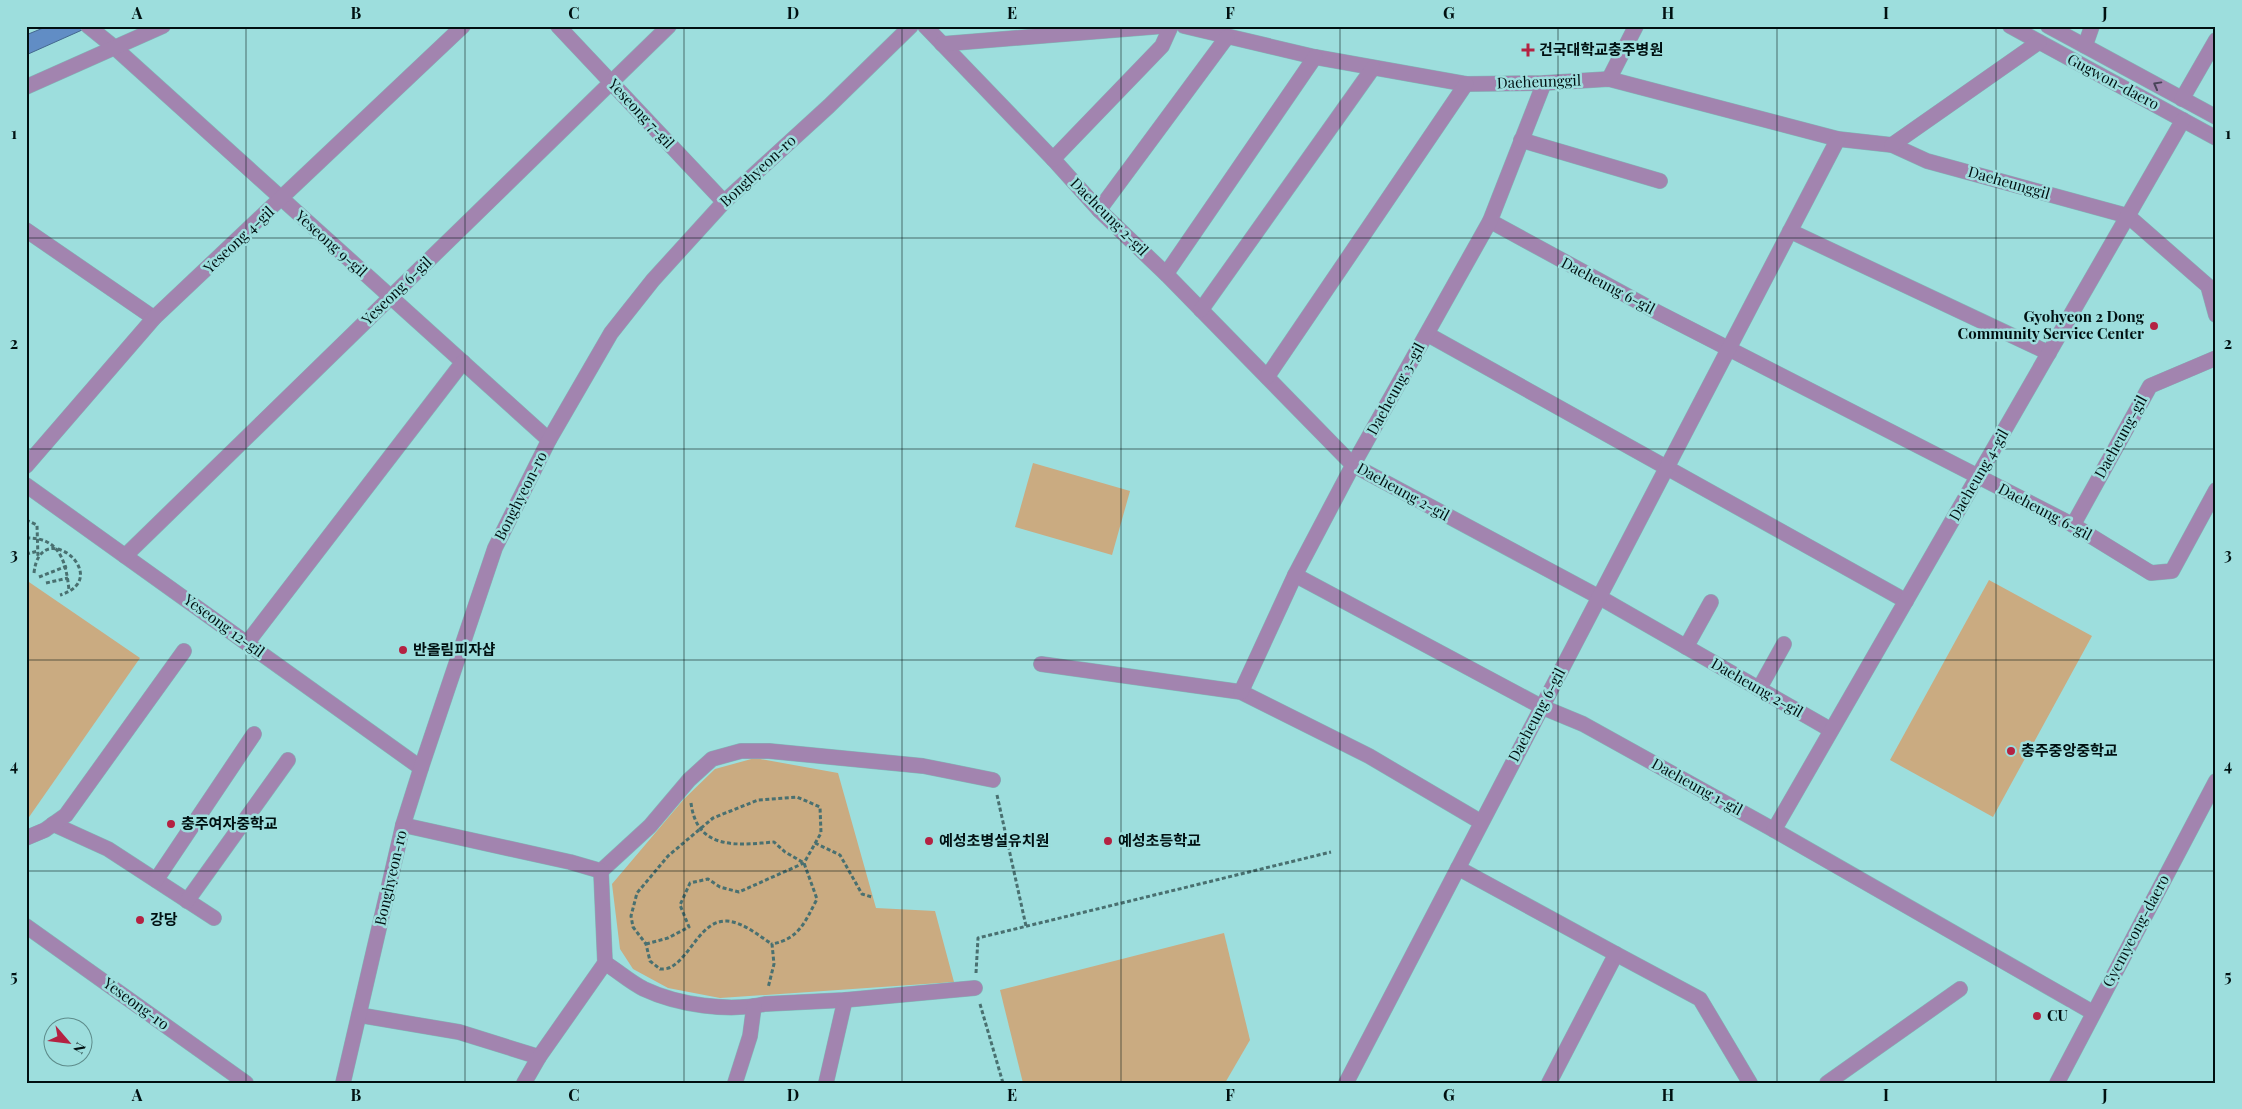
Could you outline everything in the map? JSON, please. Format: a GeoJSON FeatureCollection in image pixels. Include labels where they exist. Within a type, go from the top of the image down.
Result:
{"type":"FeatureCollection","features":[{"type":"Feature","properties":{"kind":"street"},"geometry":{"type":"LineString","coordinates":[[26,87],[163,26]]}},
{"type":"Feature","properties":{"kind":"street","name":"Yeseong 4-gil"},"geometry":{"type":"LineString","coordinates":[[26,466],[154,318],[283,199],[464,26]]}},
{"type":"Feature","properties":{"kind":"street","name":"Yeseong 7-gil"},"geometry":{"type":"LineString","coordinates":[[558,26],[724,202]]}},
{"type":"Feature","properties":{"kind":"street","name":"Yeseong 6-gil"},"geometry":{"type":"LineString","coordinates":[[125,556],[669,26]]}},
{"type":"Feature","properties":{"kind":"street","name":"Bonghyeon-ro"},"geometry":{"type":"LineString","coordinates":[[344,1083],[403,825],[421,768],[495,548],[549,440],[611,333],[653,280],[724,202],[829,106],[911,26]]}},
{"type":"Feature","properties":{"kind":"street","name":"Daeheung 2-gil"},"geometry":{"type":"LineString","coordinates":[[925,26],[1054,159],[1098,210],[1166,274],[1353,465],[1598,598],[1831,730]]}},
{"type":"Feature","properties":{"kind":"street"},"geometry":{"type":"LineString","coordinates":[[942,44],[1164,26]]}},
{"type":"Feature","properties":{"kind":"street"},"geometry":{"type":"LineString","coordinates":[[1054,159],[1162,46],[1171,26]]}},
{"type":"Feature","properties":{"kind":"street","name":"Daeheunggil"},"geometry":{"type":"LineString","coordinates":[[1184,26],[1314,57],[1466,84],[1544,83],[1609,79],[1838,139],[1892,145],[1927,161],[2128,216]]}},
{"type":"Feature","properties":{"kind":"street"},"geometry":{"type":"LineString","coordinates":[[1609,79],[1636,26]]}},
{"type":"Feature","properties":{"kind":"street","name":"Gugwon-daero"},"geometry":{"type":"LineString","coordinates":[[2010,26],[2216,138]]}},
{"type":"Feature","properties":{"kind":"street","name":"Gugwon-daero"},"geometry":{"type":"LineString","coordinates":[[2048,26],[2216,117]]}},
{"type":"Feature","properties":{"kind":"street"},"geometry":{"type":"LineString","coordinates":[[2084,46],[2092,26]]}},
{"type":"Feature","properties":{"kind":"street","name":"Yeseong 9-gil"},"geometry":{"type":"LineString","coordinates":[[94,31],[549,440]]}},
{"type":"Feature","properties":{"kind":"street"},"geometry":{"type":"LineString","coordinates":[[1098,210],[1227,37]]}},
{"type":"Feature","properties":{"kind":"street"},"geometry":{"type":"LineString","coordinates":[[2182,99],[2216,40]]}},
{"type":"Feature","properties":{"kind":"street"},"geometry":{"type":"LineString","coordinates":[[1892,145],[2039,42]]}},
{"type":"Feature","properties":{"kind":"street"},"geometry":{"type":"LineString","coordinates":[[1166,274],[1314,57]]}},
{"type":"Feature","properties":{"kind":"street"},"geometry":{"type":"LineString","coordinates":[[1201,310],[1373,68]]}},
{"type":"Feature","properties":{"kind":"street","name":"Daeheung 3-gil"},"geometry":{"type":"LineString","coordinates":[[1241,692],[1295,575],[1353,465],[1490,222],[1544,83]]}},
{"type":"Feature","properties":{"kind":"street"},"geometry":{"type":"LineString","coordinates":[[1267,377],[1466,84]]}},
{"type":"Feature","properties":{"kind":"street","name":"Daeheung 4-gil"},"geometry":{"type":"LineString","coordinates":[[1774,830],[2183,120]]}},
{"type":"Feature","properties":{"kind":"street","name":"Daeheung 6-gil"},"geometry":{"type":"LineString","coordinates":[[1346,1083],[1838,139]]}},
{"type":"Feature","properties":{"kind":"street"},"geometry":{"type":"LineString","coordinates":[[1521,140],[1660,181]]}},
{"type":"Feature","properties":{"kind":"street"},"geometry":{"type":"LineString","coordinates":[[2128,216],[2208,286],[2216,315]]}},
{"type":"Feature","properties":{"kind":"street","name":"Daeheung 6-gil"},"geometry":{"type":"LineString","coordinates":[[1490,222],[1657,312],[2073,525],[2151,574],[2172,570],[2216,490]]}},
{"type":"Feature","properties":{"kind":"street"},"geometry":{"type":"LineString","coordinates":[[26,230],[154,318]]}},
{"type":"Feature","properties":{"kind":"street"},"geometry":{"type":"LineString","coordinates":[[1790,231],[2049,353]]}},
{"type":"Feature","properties":{"kind":"street"},"geometry":{"type":"LineString","coordinates":[[1427,334],[1666,469],[1906,601]]}},
{"type":"Feature","properties":{"kind":"street","name":"Daeheung-gil"},"geometry":{"type":"LineString","coordinates":[[2073,525],[2150,386],[2216,358]]}},
{"type":"Feature","properties":{"kind":"street"},"geometry":{"type":"LineString","coordinates":[[247,643],[463,362]]}},
{"type":"Feature","properties":{"kind":"street","name":"Yeseong 12-gil"},"geometry":{"type":"LineString","coordinates":[[26,485],[421,768]]}},
{"type":"Feature","properties":{"kind":"street","name":"Daeheung 1-gil"},"geometry":{"type":"LineString","coordinates":[[1295,575],[1542,707],[1583,724],[1774,830],[2092,1012]]}},
{"type":"Feature","properties":{"kind":"street"},"geometry":{"type":"LineString","coordinates":[[1686,647],[1712,602]]}},
{"type":"Feature","properties":{"kind":"street"},"geometry":{"type":"LineString","coordinates":[[1759,689],[1784,644]]}},
{"type":"Feature","properties":{"kind":"street"},"geometry":{"type":"LineString","coordinates":[[26,838],[66,815],[184,651]]}},
{"type":"Feature","properties":{"kind":"street"},"geometry":{"type":"LineString","coordinates":[[1041,664],[1241,692],[1370,756],[1481,822]]}},
{"type":"Feature","properties":{"kind":"street"},"geometry":{"type":"LineString","coordinates":[[156,880],[254,734]]}},
{"type":"Feature","properties":{"kind":"street"},"geometry":{"type":"LineString","coordinates":[[524,1083],[539,1057],[605,963],[601,871],[650,826],[689,780],[712,759],[741,751],[769,751],[923,766],[993,780]]}},
{"type":"Feature","properties":{"kind":"street"},"geometry":{"type":"LineString","coordinates":[[187,901],[288,760]]}},
{"type":"Feature","properties":{"kind":"street","name":"Gyemyeong-daero"},"geometry":{"type":"LineString","coordinates":[[2057,1083],[2092,1012],[2216,781]]}},
{"type":"Feature","properties":{"kind":"street"},"geometry":{"type":"LineString","coordinates":[[53,824],[108,849],[214,918]]}},
{"type":"Feature","properties":{"kind":"street"},"geometry":{"type":"LineString","coordinates":[[403,825],[570,862],[601,871]]}},
{"type":"Feature","properties":{"kind":"street"},"geometry":{"type":"LineString","coordinates":[[1458,868],[1700,999],[1750,1083]]}},
{"type":"Feature","properties":{"kind":"street","name":"Yeseong-ro"},"geometry":{"type":"LineString","coordinates":[[27,927],[246,1083]]}},
{"type":"Feature","properties":{"kind":"street"},"geometry":{"type":"LineString","coordinates":[[1549,1083],[1616,954]]}},
{"type":"Feature","properties":{"kind":"street"},"geometry":{"type":"LineString","coordinates":[[605,963],[643,988],[696,1006],[759,1005],[846,1000],[975,988]]}},
{"type":"Feature","properties":{"kind":"street"},"geometry":{"type":"LineString","coordinates":[[1827,1083],[1960,989]]}},
{"type":"Feature","properties":{"kind":"street"},"geometry":{"type":"LineString","coordinates":[[826,1083],[846,1000]]}},
{"type":"Feature","properties":{"kind":"street"},"geometry":{"type":"LineString","coordinates":[[735,1083],[759,1005]]}},
{"type":"Feature","properties":{"kind":"street"},"geometry":{"type":"LineString","coordinates":[[359,1015],[459,1032],[539,1057]]}},
{"type":"Feature","properties":{"kind":"path"},"geometry":{"type":"LineString","coordinates":[[26,520],[36,525],[38,538],[38,559],[34,573]]}},
{"type":"Feature","properties":{"kind":"path"},"geometry":{"type":"LineString","coordinates":[[26,538],[41,537],[57,549],[71,554],[79,567],[78,582],[70,591],[60,595]]}},
{"type":"Feature","properties":{"kind":"path"},"geometry":{"type":"LineString","coordinates":[[38,559],[43,554],[57,549]]}},
{"type":"Feature","properties":{"kind":"path"},"geometry":{"type":"LineString","coordinates":[[57,549],[67,566],[70,591]]}},
{"type":"Feature","properties":{"kind":"path"},"geometry":{"type":"LineString","coordinates":[[26,554],[38,551]]}},
{"type":"Feature","properties":{"kind":"path"},"geometry":{"type":"LineString","coordinates":[[39,578],[67,566]]}},
{"type":"Feature","properties":{"kind":"path"},"geometry":{"type":"LineString","coordinates":[[46,583],[68,578]]}},
{"type":"Feature","properties":{"kind":"path"},"geometry":{"type":"LineString","coordinates":[[646,944],[668,938],[689,928],[680,905],[690,883],[708,879],[720,888],[739,892],[804,863],[821,833],[820,807],[797,796],[758,800],[713,818],[701,828],[668,856],[637,892],[632,916],[633,928],[646,944],[650,961],[660,969],[671,967],[683,957],[709,927],[726,921],[740,925],[772,944],[786,942],[801,929],[817,899],[804,863],[785,852],[774,842],[742,845],[713,841],[701,828],[692,810],[689,780]]}},
{"type":"Feature","properties":{"kind":"path"},"geometry":{"type":"LineString","coordinates":[[993,780],[1026,926]]}},
{"type":"Feature","properties":{"kind":"path"},"geometry":{"type":"LineString","coordinates":[[816,843],[840,855],[862,894],[872,897]]}},
{"type":"Feature","properties":{"kind":"path"},"geometry":{"type":"LineString","coordinates":[[1003,1083],[975,988],[978,938],[1332,852]]}},
{"type":"Feature","properties":{"kind":"path"},"geometry":{"type":"LineString","coordinates":[[759,1005],[774,964],[772,944]]}},
{"type":"Feature","properties":{"kind":"shaded area"},"geometry":{"type":"Polygon","coordinates":[[[1033,463],[1130,491],[1112,555],[1015,527],[1033,463]]]}},
{"type":"Feature","properties":{"kind":"shaded area"},"geometry":{"type":"Polygon","coordinates":[[[26,580],[140,658],[27,820],[26,820],[26,580]]]}},
{"type":"Feature","properties":{"kind":"shaded area"},"geometry":{"type":"Polygon","coordinates":[[[1989,580],[2092,636],[1993,817],[1890,760],[1989,580]]]}},
{"type":"Feature","properties":{"kind":"shaded area"},"geometry":{"type":"Polygon","coordinates":[[[755,758],[838,773],[876,908],[935,911],[954,982],[720,998],[668,988],[633,969],[620,949],[612,884],[684,799],[715,769],[755,758]]]}},
{"type":"Feature","properties":{"kind":"shaded area"},"geometry":{"type":"Polygon","coordinates":[[[1224,933],[1250,1040],[1225,1083],[1023,1083],[1000,990],[1224,933]]]}},
{"type":"Feature","properties":{"kind":"water"},"geometry":{"type":"Polygon","coordinates":[[[48,26],[91,26],[26,55],[26,35],[48,26]]]}},
{"type":"Feature","properties":{"kind":"place","name":"건국대학교충주병원"},"geometry":{"type":"Point","coordinates":[1528,50]}},
{"type":"Feature","properties":{"kind":"place","name":"Gyohyeon 2 Dong Community Service Center"},"geometry":{"type":"Point","coordinates":[2154,326]}},
{"type":"Feature","properties":{"kind":"place","name":"반올림피자샵"},"geometry":{"type":"Point","coordinates":[403,650]}},
{"type":"Feature","properties":{"kind":"place","name":"충주중앙중학교"},"geometry":{"type":"Point","coordinates":[2011,751]}},
{"type":"Feature","properties":{"kind":"place","name":"충주여자중학교"},"geometry":{"type":"Point","coordinates":[171,824]}},
{"type":"Feature","properties":{"kind":"place","name":"예성초병설유치원"},"geometry":{"type":"Point","coordinates":[929,841]}},
{"type":"Feature","properties":{"kind":"place","name":"예성초등학교"},"geometry":{"type":"Point","coordinates":[1108,841]}},
{"type":"Feature","properties":{"kind":"place","name":"강당"},"geometry":{"type":"Point","coordinates":[140,920]}},
{"type":"Feature","properties":{"kind":"place","name":"CU"},"geometry":{"type":"Point","coordinates":[2037,1016]}}]}
